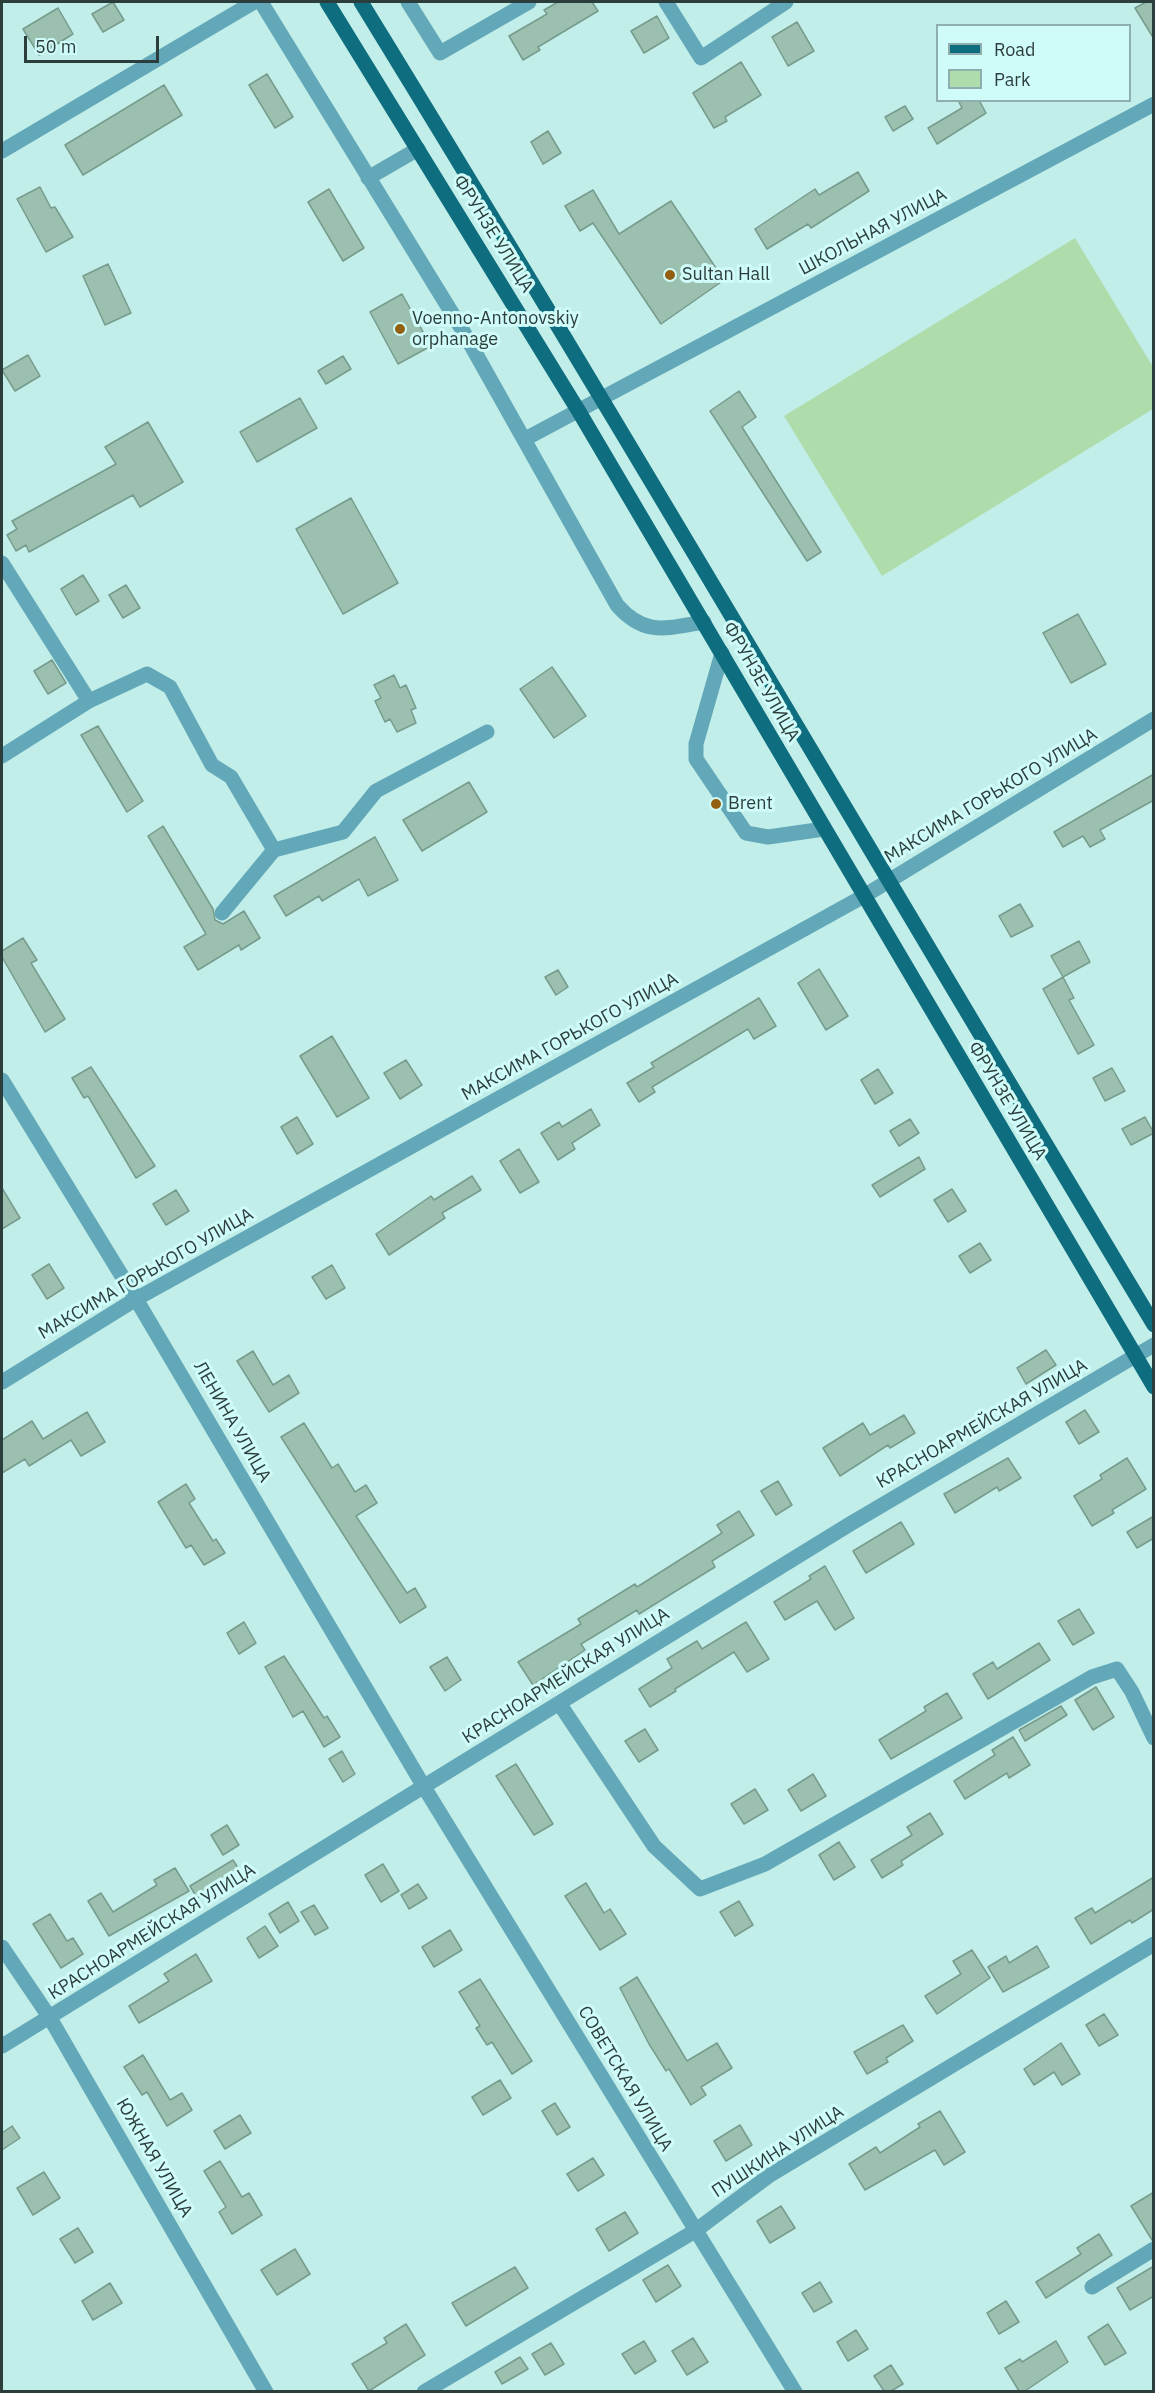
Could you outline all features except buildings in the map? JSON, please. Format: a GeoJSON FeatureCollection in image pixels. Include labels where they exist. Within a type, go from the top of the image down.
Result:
{"type":"FeatureCollection","features":[{"type":"Feature","properties":{"kind":"main road","name":"ФРУНЗЕ УЛИЦА"},"geometry":{"type":"LineString","coordinates":[[327,2],[578,410],[1154,1387]]}},
{"type":"Feature","properties":{"kind":"main road","name":"ФРУНЗЕ УЛИЦА"},"geometry":{"type":"LineString","coordinates":[[361,2],[603,397],[887,882],[1154,1326]]}},
{"type":"Feature","properties":{"kind":"street"},"geometry":{"type":"LineString","coordinates":[[2,151],[254,2]]}},
{"type":"Feature","properties":{"kind":"street"},"geometry":{"type":"LineString","coordinates":[[261,2],[463,331],[616,605],[629,619],[655,629],[704,622]]}},
{"type":"Feature","properties":{"kind":"street"},"geometry":{"type":"LineString","coordinates":[[408,2],[440,52],[529,2]]}},
{"type":"Feature","properties":{"kind":"street"},"geometry":{"type":"LineString","coordinates":[[666,2],[701,58],[786,2]]}},
{"type":"Feature","properties":{"kind":"street","name":"ШКОЛЬНАЯ УЛИЦА"},"geometry":{"type":"LineString","coordinates":[[525,439],[1154,104]]}},
{"type":"Feature","properties":{"kind":"street"},"geometry":{"type":"LineString","coordinates":[[368,178],[418,149]]}},
{"type":"Feature","properties":{"kind":"street"},"geometry":{"type":"LineString","coordinates":[[2,564],[89,701]]}},
{"type":"Feature","properties":{"kind":"street"},"geometry":{"type":"LineString","coordinates":[[722,653],[696,744],[696,759],[746,833],[768,837],[824,829]]}},
{"type":"Feature","properties":{"kind":"street"},"geometry":{"type":"LineString","coordinates":[[2,756],[89,701],[147,674],[170,687],[212,765],[231,777],[274,850]]}},
{"type":"Feature","properties":{"kind":"street","name":"МАКСИМА ГОРЬКОГО УЛИЦА"},"geometry":{"type":"LineString","coordinates":[[2,1382],[136,1299],[864,896],[1154,719]]}},
{"type":"Feature","properties":{"kind":"street"},"geometry":{"type":"LineString","coordinates":[[222,912],[274,850],[343,832],[376,791],[487,732]]}},
{"type":"Feature","properties":{"kind":"street","name":"ЛЕНИНА УЛИЦА"},"geometry":{"type":"LineString","coordinates":[[2,1080],[136,1299],[424,1787]]}},
{"type":"Feature","properties":{"kind":"street","name":"КРАСНОАРМЕЙСКАЯ УЛИЦА"},"geometry":{"type":"LineString","coordinates":[[2,2046],[850,1524],[1154,1345]]}},
{"type":"Feature","properties":{"kind":"street"},"geometry":{"type":"LineString","coordinates":[[559,1703],[654,1846],[700,1889],[765,1864],[1092,1677],[1117,1669],[1132,1692],[1154,1738]]}},
{"type":"Feature","properties":{"kind":"street","name":"СОВЕТСКАЯ УЛИЦА"},"geometry":{"type":"LineString","coordinates":[[424,1787],[795,2391]]}},
{"type":"Feature","properties":{"kind":"street","name":"ПУШКИНА УЛИЦА"},"geometry":{"type":"LineString","coordinates":[[424,2391],[695,2231],[770,2175],[1154,1944]]}},
{"type":"Feature","properties":{"kind":"street","name":"ЮЖНАЯ УЛИЦА"},"geometry":{"type":"LineString","coordinates":[[2,1947],[50,2018],[266,2391]]}},
{"type":"Feature","properties":{"kind":"street"},"geometry":{"type":"LineString","coordinates":[[1092,2287],[1154,2249]]}},
{"type":"Feature","properties":{"kind":"green space"},"geometry":{"type":"Polygon","coordinates":[[[1075,238],[1153,367],[1153,409],[882,576],[784,416],[1075,238]]]}},
{"type":"Feature","properties":{"kind":"place","name":"Sultan Hall"},"geometry":{"type":"Point","coordinates":[670,275]}},
{"type":"Feature","properties":{"kind":"place","name":"Voenno-Antonovskiy orphanage"},"geometry":{"type":"Point","coordinates":[400,329]}},
{"type":"Feature","properties":{"kind":"place","name":"Brent"},"geometry":{"type":"Point","coordinates":[716,804]}}]}
